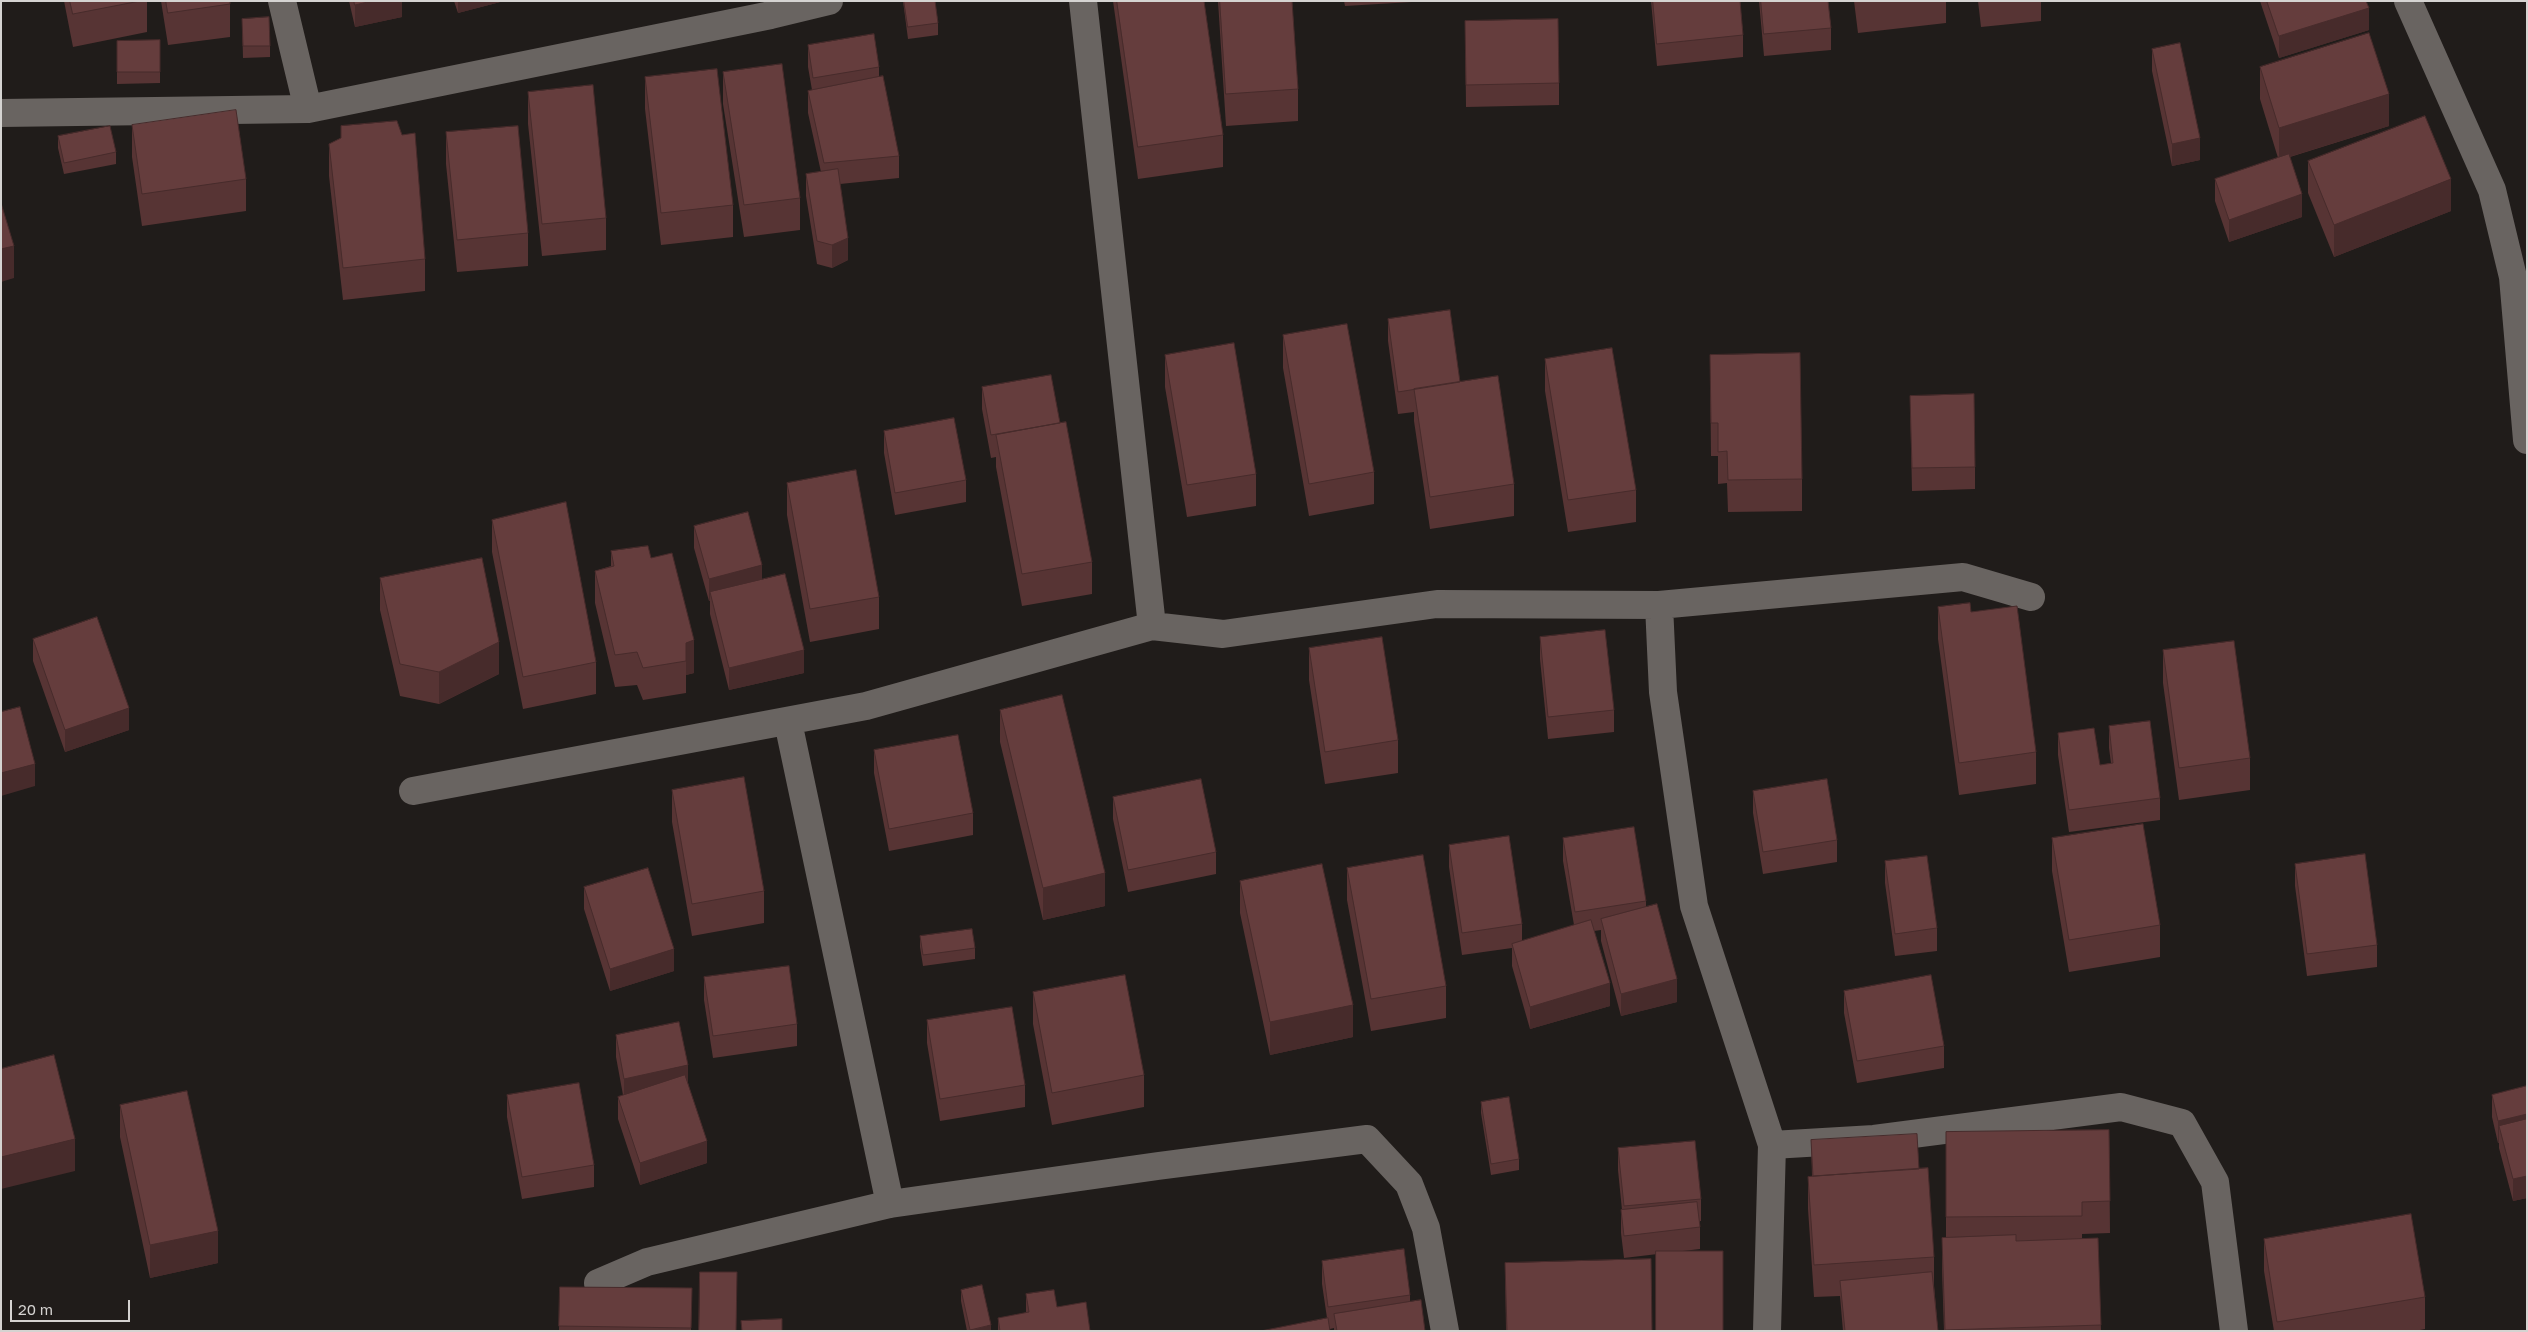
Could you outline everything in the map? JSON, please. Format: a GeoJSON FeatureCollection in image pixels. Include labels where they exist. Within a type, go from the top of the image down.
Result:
{"type":"FeatureCollection","features":[{"type":"Feature","properties":{"kind":"street"},"geometry":{"type":"LineString","coordinates":[[282,1],[308,109]]}},
{"type":"Feature","properties":{"kind":"street"},"geometry":{"type":"LineString","coordinates":[[1,113],[308,109],[769,8],[829,1]]}},
{"type":"Feature","properties":{"kind":"street"},"geometry":{"type":"LineString","coordinates":[[1083,1],[1152,626]]}},
{"type":"Feature","properties":{"kind":"street"},"geometry":{"type":"LineString","coordinates":[[2408,1],[2492,190],[2513,277],[2527,440]]}},
{"type":"Feature","properties":{"kind":"street"},"geometry":{"type":"LineString","coordinates":[[413,791],[866,706],[1152,626],[1223,634],[1437,604],[1659,605],[1963,577],[2031,596]]}},
{"type":"Feature","properties":{"kind":"street"},"geometry":{"type":"LineString","coordinates":[[1659,605],[1663,692],[1694,906],[1772,1144],[1768,1331]]}},
{"type":"Feature","properties":{"kind":"street"},"geometry":{"type":"LineString","coordinates":[[788,722],[890,1204]]}},
{"type":"Feature","properties":{"kind":"street"},"geometry":{"type":"LineString","coordinates":[[1772,1144],[1874,1139],[2121,1108],[2182,1123],[2215,1182],[2234,1331]]}},
{"type":"Feature","properties":{"kind":"street"},"geometry":{"type":"LineString","coordinates":[[598,1283],[647,1262],[890,1204],[1168,1164],[1366,1139],[1409,1184],[1426,1228],[1445,1331]]}},
{"type":"Feature","properties":{"kind":"building"},"geometry":{"type":"Polygon","coordinates":[[[70,1],[140,1],[73,14],[70,1]]]}},
{"type":"Feature","properties":{"kind":"building"},"geometry":{"type":"Polygon","coordinates":[[[166,1],[230,1],[230,4],[168,13],[166,1]]]}},
{"type":"Feature","properties":{"kind":"building"},"geometry":{"type":"Polygon","coordinates":[[[354,1],[372,1],[355,5],[354,1]]]}},
{"type":"Feature","properties":{"kind":"building"},"geometry":{"type":"Polygon","coordinates":[[[904,1],[935,1],[938,23],[908,27],[904,1]]]}},
{"type":"Feature","properties":{"kind":"building"},"geometry":{"type":"Polygon","coordinates":[[[1117,1],[1204,1],[1223,135],[1138,147],[1117,1]]]}},
{"type":"Feature","properties":{"kind":"building"},"geometry":{"type":"Polygon","coordinates":[[[1220,1],[1292,1],[1298,89],[1226,94],[1220,1]]]}},
{"type":"Feature","properties":{"kind":"building"},"geometry":{"type":"Polygon","coordinates":[[[1653,1],[1740,1],[1743,35],[1657,44],[1653,1]]]}},
{"type":"Feature","properties":{"kind":"building"},"geometry":{"type":"Polygon","coordinates":[[[1761,1],[1828,1],[1831,28],[1764,34],[1761,1]]]}},
{"type":"Feature","properties":{"kind":"building"},"geometry":{"type":"Polygon","coordinates":[[[2267,1],[2366,1],[2369,8],[2279,36],[2267,1]]]}},
{"type":"Feature","properties":{"kind":"building"},"geometry":{"type":"Polygon","coordinates":[[[269,17],[270,46],[243,46],[242,19],[269,17]]]}},
{"type":"Feature","properties":{"kind":"building"},"geometry":{"type":"Polygon","coordinates":[[[1558,19],[1559,83],[1466,85],[1465,21],[1558,19]]]}},
{"type":"Feature","properties":{"kind":"building"},"geometry":{"type":"Polygon","coordinates":[[[2369,33],[2389,94],[2279,128],[2260,67],[2369,33]]]}},
{"type":"Feature","properties":{"kind":"building"},"geometry":{"type":"Polygon","coordinates":[[[874,34],[879,67],[813,78],[808,45],[874,34]]]}},
{"type":"Feature","properties":{"kind":"building"},"geometry":{"type":"Polygon","coordinates":[[[160,40],[160,72],[117,72],[117,41],[160,40]]]}},
{"type":"Feature","properties":{"kind":"building"},"geometry":{"type":"Polygon","coordinates":[[[2180,43],[2200,138],[2172,144],[2152,49],[2180,43]]]}},
{"type":"Feature","properties":{"kind":"building"},"geometry":{"type":"Polygon","coordinates":[[[782,64],[800,198],[744,205],[723,72],[782,64]]]}},
{"type":"Feature","properties":{"kind":"building"},"geometry":{"type":"Polygon","coordinates":[[[717,69],[733,205],[661,213],[645,77],[717,69]]]}},
{"type":"Feature","properties":{"kind":"building"},"geometry":{"type":"Polygon","coordinates":[[[883,76],[899,156],[824,163],[808,91],[883,76]]]}},
{"type":"Feature","properties":{"kind":"building"},"geometry":{"type":"Polygon","coordinates":[[[593,85],[606,218],[542,224],[528,92],[593,85]]]}},
{"type":"Feature","properties":{"kind":"building"},"geometry":{"type":"Polygon","coordinates":[[[236,110],[246,179],[142,194],[132,125],[236,110]]]}},
{"type":"Feature","properties":{"kind":"building"},"geometry":{"type":"Polygon","coordinates":[[[2425,116],[2451,179],[2334,225],[2308,161],[2425,116]]]}},
{"type":"Feature","properties":{"kind":"building"},"geometry":{"type":"Polygon","coordinates":[[[397,121],[402,135],[415,133],[425,259],[343,268],[329,144],[341,138],[341,126],[397,121]]]}},
{"type":"Feature","properties":{"kind":"building"},"geometry":{"type":"Polygon","coordinates":[[[110,126],[116,152],[64,163],[58,136],[110,126]]]}},
{"type":"Feature","properties":{"kind":"building"},"geometry":{"type":"Polygon","coordinates":[[[518,126],[528,233],[457,240],[446,132],[518,126]]]}},
{"type":"Feature","properties":{"kind":"building"},"geometry":{"type":"Polygon","coordinates":[[[2289,154],[2302,194],[2229,220],[2215,179],[2289,154]]]}},
{"type":"Feature","properties":{"kind":"building"},"geometry":{"type":"Polygon","coordinates":[[[838,169],[848,238],[832,245],[817,241],[806,174],[838,169]]]}},
{"type":"Feature","properties":{"kind":"building"},"geometry":{"type":"Polygon","coordinates":[[[1,203],[14,246],[1,249],[1,203]]]}},
{"type":"Feature","properties":{"kind":"building"},"geometry":{"type":"Polygon","coordinates":[[[1450,310],[1460,382],[1398,392],[1388,319],[1450,310]]]}},
{"type":"Feature","properties":{"kind":"building"},"geometry":{"type":"Polygon","coordinates":[[[1347,324],[1374,472],[1309,484],[1283,335],[1347,324]]]}},
{"type":"Feature","properties":{"kind":"building"},"geometry":{"type":"Polygon","coordinates":[[[1234,343],[1256,474],[1187,485],[1165,355],[1234,343]]]}},
{"type":"Feature","properties":{"kind":"building"},"geometry":{"type":"Polygon","coordinates":[[[1612,348],[1636,490],[1568,500],[1545,359],[1612,348]]]}},
{"type":"Feature","properties":{"kind":"building"},"geometry":{"type":"Polygon","coordinates":[[[1800,353],[1802,479],[1728,480],[1727,451],[1718,452],[1718,423],[1711,423],[1710,355],[1800,353]]]}},
{"type":"Feature","properties":{"kind":"building"},"geometry":{"type":"Polygon","coordinates":[[[1051,375],[1060,423],[991,435],[982,387],[1051,375]]]}},
{"type":"Feature","properties":{"kind":"building"},"geometry":{"type":"Polygon","coordinates":[[[1498,376],[1514,484],[1430,497],[1414,389],[1498,376]]]}},
{"type":"Feature","properties":{"kind":"building"},"geometry":{"type":"Polygon","coordinates":[[[1974,394],[1975,467],[1912,468],[1910,396],[1974,394]]]}},
{"type":"Feature","properties":{"kind":"building"},"geometry":{"type":"Polygon","coordinates":[[[954,418],[966,480],[895,493],[884,431],[954,418]]]}},
{"type":"Feature","properties":{"kind":"building"},"geometry":{"type":"Polygon","coordinates":[[[1066,422],[1092,562],[1022,574],[996,435],[1066,422]]]}},
{"type":"Feature","properties":{"kind":"building"},"geometry":{"type":"Polygon","coordinates":[[[856,470],[879,597],[810,609],[787,483],[856,470]]]}},
{"type":"Feature","properties":{"kind":"building"},"geometry":{"type":"Polygon","coordinates":[[[566,502],[596,662],[523,677],[492,520],[566,502]]]}},
{"type":"Feature","properties":{"kind":"building"},"geometry":{"type":"Polygon","coordinates":[[[748,512],[762,565],[709,579],[694,526],[748,512]]]}},
{"type":"Feature","properties":{"kind":"building"},"geometry":{"type":"Polygon","coordinates":[[[648,546],[651,558],[672,553],[694,640],[686,643],[686,661],[643,668],[637,652],[615,655],[595,571],[614,566],[611,551],[648,546]]]}},
{"type":"Feature","properties":{"kind":"building"},"geometry":{"type":"Polygon","coordinates":[[[482,558],[499,642],[439,672],[400,664],[380,578],[482,558]]]}},
{"type":"Feature","properties":{"kind":"building"},"geometry":{"type":"Polygon","coordinates":[[[785,574],[804,650],[729,668],[710,592],[785,574]]]}},
{"type":"Feature","properties":{"kind":"building"},"geometry":{"type":"Polygon","coordinates":[[[1970,603],[1971,612],[2017,606],[2036,752],[1959,763],[1938,607],[1970,603]]]}},
{"type":"Feature","properties":{"kind":"building"},"geometry":{"type":"Polygon","coordinates":[[[97,617],[129,708],[65,730],[33,639],[97,617]]]}},
{"type":"Feature","properties":{"kind":"building"},"geometry":{"type":"Polygon","coordinates":[[[1605,630],[1614,710],[1548,717],[1540,637],[1605,630]]]}},
{"type":"Feature","properties":{"kind":"building"},"geometry":{"type":"Polygon","coordinates":[[[1382,637],[1398,740],[1325,752],[1309,648],[1382,637]]]}},
{"type":"Feature","properties":{"kind":"building"},"geometry":{"type":"Polygon","coordinates":[[[2234,641],[2250,758],[2179,768],[2163,650],[2234,641]]]}},
{"type":"Feature","properties":{"kind":"building"},"geometry":{"type":"Polygon","coordinates":[[[1062,695],[1105,873],[1043,888],[1000,710],[1062,695]]]}},
{"type":"Feature","properties":{"kind":"building"},"geometry":{"type":"Polygon","coordinates":[[[20,707],[35,764],[1,773],[1,712],[20,707]]]}},
{"type":"Feature","properties":{"kind":"building"},"geometry":{"type":"Polygon","coordinates":[[[2150,721],[2160,798],[2069,810],[2058,733],[2094,728],[2100,765],[2113,763],[2109,726],[2150,721]]]}},
{"type":"Feature","properties":{"kind":"building"},"geometry":{"type":"Polygon","coordinates":[[[958,735],[973,813],[889,829],[874,750],[958,735]]]}},
{"type":"Feature","properties":{"kind":"building"},"geometry":{"type":"Polygon","coordinates":[[[744,777],[764,891],[692,904],[672,790],[744,777]]]}},
{"type":"Feature","properties":{"kind":"building"},"geometry":{"type":"Polygon","coordinates":[[[1201,779],[1216,852],[1128,870],[1113,797],[1201,779]]]}},
{"type":"Feature","properties":{"kind":"building"},"geometry":{"type":"Polygon","coordinates":[[[1827,779],[1837,840],[1763,852],[1753,791],[1827,779]]]}},
{"type":"Feature","properties":{"kind":"building"},"geometry":{"type":"Polygon","coordinates":[[[2143,824],[2160,925],[2069,940],[2052,838],[2143,824]]]}},
{"type":"Feature","properties":{"kind":"building"},"geometry":{"type":"Polygon","coordinates":[[[1634,827],[1646,901],[1575,912],[1563,838],[1634,827]]]}},
{"type":"Feature","properties":{"kind":"building"},"geometry":{"type":"Polygon","coordinates":[[[1509,836],[1522,924],[1462,933],[1449,845],[1509,836]]]}},
{"type":"Feature","properties":{"kind":"building"},"geometry":{"type":"Polygon","coordinates":[[[2365,854],[2377,945],[2307,954],[2295,864],[2365,854]]]}},
{"type":"Feature","properties":{"kind":"building"},"geometry":{"type":"Polygon","coordinates":[[[1423,855],[1446,986],[1371,999],[1347,868],[1423,855]]]}},
{"type":"Feature","properties":{"kind":"building"},"geometry":{"type":"Polygon","coordinates":[[[1927,856],[1937,928],[1895,934],[1885,861],[1927,856]]]}},
{"type":"Feature","properties":{"kind":"building"},"geometry":{"type":"Polygon","coordinates":[[[1322,864],[1353,1005],[1270,1022],[1240,881],[1322,864]]]}},
{"type":"Feature","properties":{"kind":"building"},"geometry":{"type":"Polygon","coordinates":[[[648,868],[674,949],[610,969],[584,887],[648,868]]]}},
{"type":"Feature","properties":{"kind":"building"},"geometry":{"type":"Polygon","coordinates":[[[1657,904],[1677,979],[1621,994],[1601,919],[1657,904]]]}},
{"type":"Feature","properties":{"kind":"building"},"geometry":{"type":"Polygon","coordinates":[[[1591,920],[1610,983],[1530,1007],[1512,944],[1591,920]]]}},
{"type":"Feature","properties":{"kind":"building"},"geometry":{"type":"Polygon","coordinates":[[[972,929],[975,948],[923,955],[920,936],[972,929]]]}},
{"type":"Feature","properties":{"kind":"building"},"geometry":{"type":"Polygon","coordinates":[[[789,966],[797,1024],[713,1036],[704,977],[789,966]]]}},
{"type":"Feature","properties":{"kind":"building"},"geometry":{"type":"Polygon","coordinates":[[[1125,975],[1144,1075],[1052,1093],[1033,992],[1125,975]]]}},
{"type":"Feature","properties":{"kind":"building"},"geometry":{"type":"Polygon","coordinates":[[[1931,975],[1944,1046],[1857,1061],[1844,991],[1931,975]]]}},
{"type":"Feature","properties":{"kind":"building"},"geometry":{"type":"Polygon","coordinates":[[[1012,1007],[1025,1085],[940,1099],[927,1020],[1012,1007]]]}},
{"type":"Feature","properties":{"kind":"building"},"geometry":{"type":"Polygon","coordinates":[[[679,1022],[688,1065],[624,1079],[616,1035],[679,1022]]]}},
{"type":"Feature","properties":{"kind":"building"},"geometry":{"type":"Polygon","coordinates":[[[54,1055],[75,1139],[1,1157],[1,1069],[54,1055]]]}},
{"type":"Feature","properties":{"kind":"building"},"geometry":{"type":"Polygon","coordinates":[[[685,1075],[707,1141],[640,1163],[618,1097],[685,1075]]]}},
{"type":"Feature","properties":{"kind":"building"},"geometry":{"type":"Polygon","coordinates":[[[579,1083],[594,1165],[522,1177],[507,1095],[579,1083]]]}},
{"type":"Feature","properties":{"kind":"building"},"geometry":{"type":"Polygon","coordinates":[[[2527,1086],[2527,1114],[2498,1121],[2492,1095],[2527,1086]]]}},
{"type":"Feature","properties":{"kind":"building"},"geometry":{"type":"Polygon","coordinates":[[[187,1091],[218,1231],[150,1245],[120,1105],[187,1091]]]}},
{"type":"Feature","properties":{"kind":"building"},"geometry":{"type":"Polygon","coordinates":[[[1509,1097],[1519,1159],[1491,1164],[1481,1102],[1509,1097]]]}},
{"type":"Feature","properties":{"kind":"building"},"geometry":{"type":"Polygon","coordinates":[[[2527,1119],[2527,1176],[2513,1179],[2499,1126],[2527,1119]]]}},
{"type":"Feature","properties":{"kind":"building"},"geometry":{"type":"Polygon","coordinates":[[[2109,1130],[2110,1201],[2082,1202],[2082,1216],[1946,1217],[1946,1132],[2109,1130]]]}},
{"type":"Feature","properties":{"kind":"building"},"geometry":{"type":"Polygon","coordinates":[[[1917,1134],[1919,1169],[1813,1176],[1811,1140],[1917,1134]]]}},
{"type":"Feature","properties":{"kind":"building"},"geometry":{"type":"Polygon","coordinates":[[[1695,1141],[1701,1199],[1624,1206],[1618,1148],[1695,1141]]]}},
{"type":"Feature","properties":{"kind":"building"},"geometry":{"type":"Polygon","coordinates":[[[1928,1168],[1934,1257],[1814,1265],[1808,1177],[1928,1168]]]}},
{"type":"Feature","properties":{"kind":"building"},"geometry":{"type":"Polygon","coordinates":[[[1697,1202],[1700,1227],[1624,1236],[1621,1210],[1697,1202]]]}},
{"type":"Feature","properties":{"kind":"building"},"geometry":{"type":"Polygon","coordinates":[[[2411,1214],[2425,1297],[2277,1322],[2264,1239],[2411,1214]]]}},
{"type":"Feature","properties":{"kind":"building"},"geometry":{"type":"Polygon","coordinates":[[[2016,1235],[2016,1241],[2098,1238],[2101,1325],[1945,1330],[1942,1238],[2016,1235]]]}},
{"type":"Feature","properties":{"kind":"building"},"geometry":{"type":"Polygon","coordinates":[[[1404,1249],[1410,1295],[1328,1307],[1322,1261],[1404,1249]]]}},
{"type":"Feature","properties":{"kind":"building"},"geometry":{"type":"Polygon","coordinates":[[[1656,1251],[1723,1251],[1723,1331],[1656,1331],[1656,1251]]]}},
{"type":"Feature","properties":{"kind":"building"},"geometry":{"type":"Polygon","coordinates":[[[1651,1259],[1652,1331],[1507,1331],[1505,1263],[1651,1259]]]}},
{"type":"Feature","properties":{"kind":"building"},"geometry":{"type":"Polygon","coordinates":[[[700,1272],[737,1272],[736,1331],[699,1331],[700,1272]]]}},
{"type":"Feature","properties":{"kind":"building"},"geometry":{"type":"Polygon","coordinates":[[[1932,1272],[1938,1331],[1845,1331],[1840,1281],[1932,1272]]]}},
{"type":"Feature","properties":{"kind":"building"},"geometry":{"type":"Polygon","coordinates":[[[982,1285],[991,1325],[970,1330],[961,1290],[982,1285]]]}},
{"type":"Feature","properties":{"kind":"building"},"geometry":{"type":"Polygon","coordinates":[[[560,1287],[692,1288],[691,1328],[559,1326],[560,1287]]]}},
{"type":"Feature","properties":{"kind":"building"},"geometry":{"type":"Polygon","coordinates":[[[1054,1290],[1057,1307],[1086,1302],[1090,1331],[1000,1331],[998,1318],[1029,1312],[1026,1294],[1054,1290]]]}},
{"type":"Feature","properties":{"kind":"building"},"geometry":{"type":"Polygon","coordinates":[[[1421,1300],[1425,1331],[1337,1331],[1334,1314],[1421,1300]]]}},
{"type":"Feature","properties":{"kind":"building"},"geometry":{"type":"Polygon","coordinates":[[[1328,1318],[1330,1331],[1261,1331],[1328,1318]]]}},
{"type":"Feature","properties":{"kind":"building"},"geometry":{"type":"Polygon","coordinates":[[[782,1319],[782,1331],[742,1331],[741,1321],[782,1319]]]}}]}
